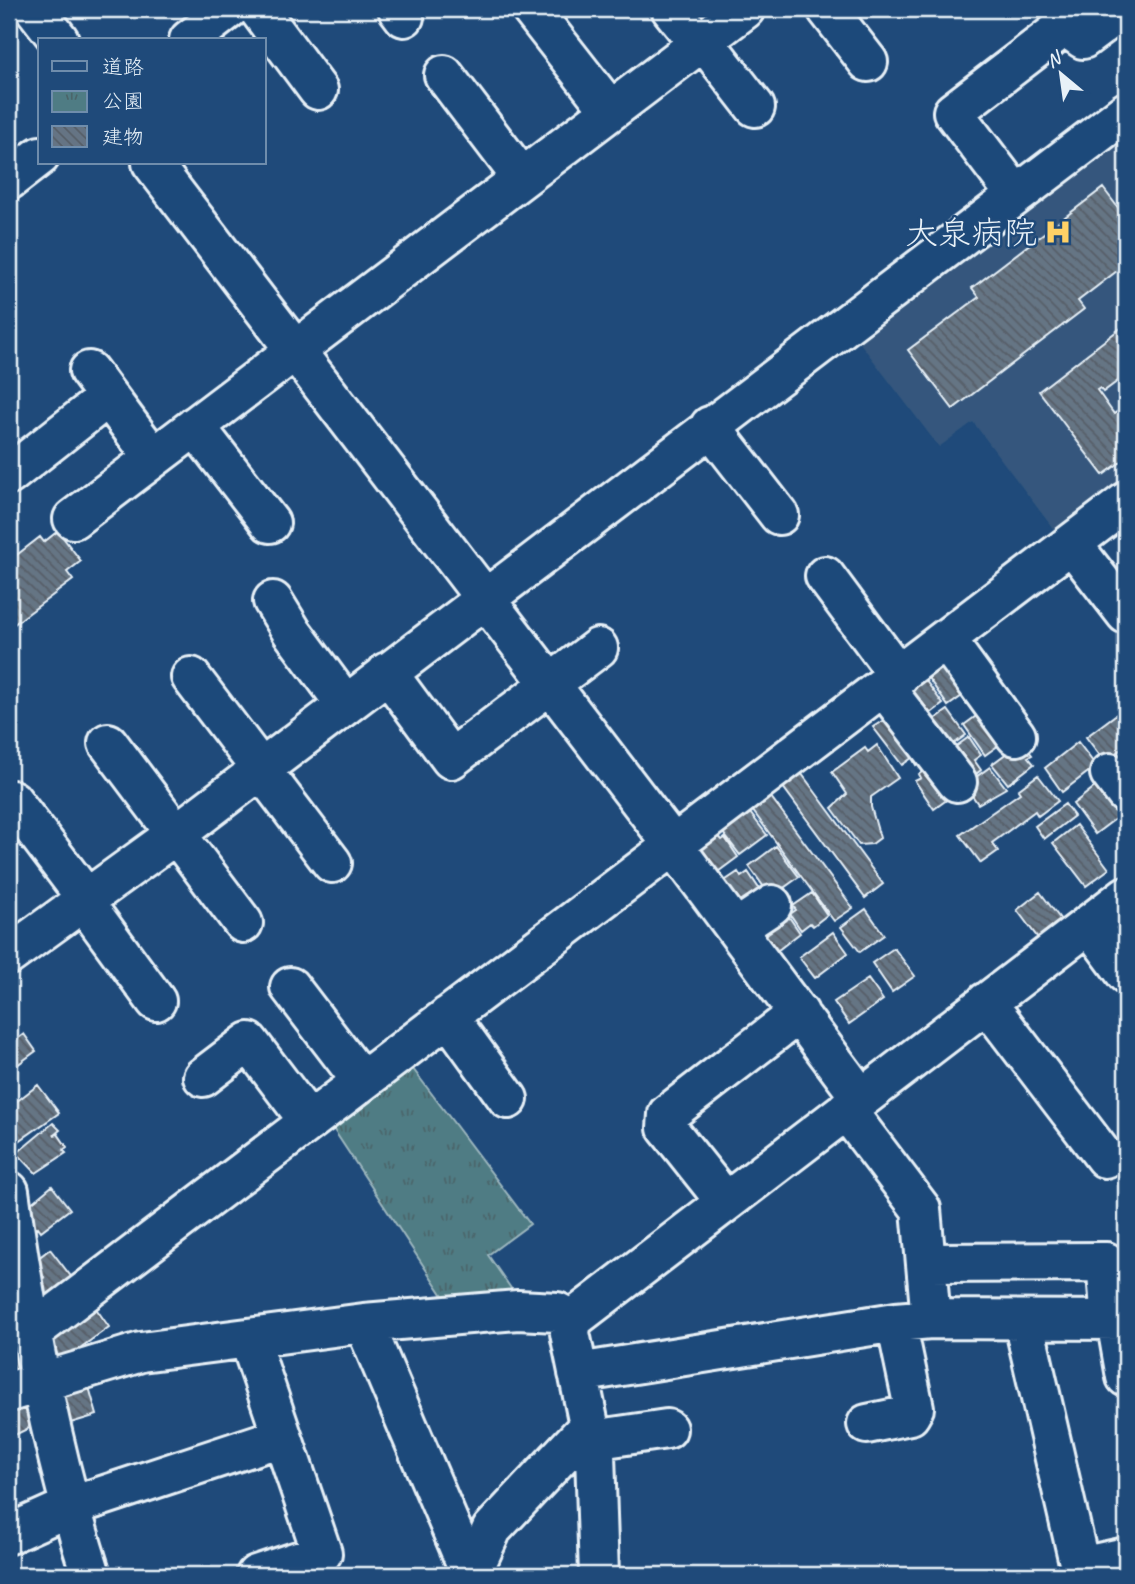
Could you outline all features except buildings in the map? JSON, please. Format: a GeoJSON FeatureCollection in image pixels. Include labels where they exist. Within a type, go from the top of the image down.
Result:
{"type":"FeatureCollection","features":[{"type":"Feature","properties":{"kind":"street"},"geometry":{"type":"LineString","coordinates":[[192,38],[229,9]]}},
{"type":"Feature","properties":{"kind":"street"},"geometry":{"type":"LineString","coordinates":[[258,9],[318,90]]}},
{"type":"Feature","properties":{"kind":"street"},"geometry":{"type":"LineString","coordinates":[[531,9],[610,110]]}},
{"type":"Feature","properties":{"kind":"street"},"geometry":{"type":"LineString","coordinates":[[671,9],[755,107]]}},
{"type":"Feature","properties":{"kind":"street"},"geometry":{"type":"LineString","coordinates":[[73,519],[745,9]]}},
{"type":"Feature","properties":{"kind":"street"},"geometry":{"type":"LineString","coordinates":[[827,9],[868,62]]}},
{"type":"Feature","properties":{"kind":"street"},"geometry":{"type":"LineString","coordinates":[[1016,195],[953,112],[1065,26],[1083,39],[1123,9]]}},
{"type":"Feature","properties":{"kind":"street"},"geometry":{"type":"LineString","coordinates":[[444,75],[522,178]]}},
{"type":"Feature","properties":{"kind":"street"},"geometry":{"type":"LineString","coordinates":[[9,955],[176,834],[1126,112]]}},
{"type":"Feature","properties":{"kind":"street"},"geometry":{"type":"LineString","coordinates":[[9,180],[38,158]]}},
{"type":"Feature","properties":{"kind":"street"},"geometry":{"type":"LineString","coordinates":[[153,164],[294,351],[486,597],[799,1013],[853,1104],[921,1209],[928,1263],[913,1320],[914,1408],[910,1415],[867,1424]]}},
{"type":"Feature","properties":{"kind":"street"},"geometry":{"type":"LineString","coordinates":[[9,475],[99,384],[153,457]]}},
{"type":"Feature","properties":{"kind":"street"},"geometry":{"type":"LineString","coordinates":[[195,426],[270,523]]}},
{"type":"Feature","properties":{"kind":"street"},"geometry":{"type":"LineString","coordinates":[[710,426],[779,514]]}},
{"type":"Feature","properties":{"kind":"street"},"geometry":{"type":"LineString","coordinates":[[32,1332],[1126,502]]}},
{"type":"Feature","properties":{"kind":"street"},"geometry":{"type":"LineString","coordinates":[[1072,544],[1126,614]]}},
{"type":"Feature","properties":{"kind":"street"},"geometry":{"type":"LineString","coordinates":[[825,576],[957,782]]}},
{"type":"Feature","properties":{"kind":"street"},"geometry":{"type":"LineString","coordinates":[[273,601],[292,632],[346,705]]}},
{"type":"Feature","properties":{"kind":"street"},"geometry":{"type":"LineString","coordinates":[[946,640],[1016,736]]}},
{"type":"Feature","properties":{"kind":"street"},"geometry":{"type":"LineString","coordinates":[[387,672],[451,759],[598,648]]}},
{"type":"Feature","properties":{"kind":"street"},"geometry":{"type":"LineString","coordinates":[[191,677],[332,863]]}},
{"type":"Feature","properties":{"kind":"street"},"geometry":{"type":"LineString","coordinates":[[108,743],[243,923]]}},
{"type":"Feature","properties":{"kind":"street"},"geometry":{"type":"LineString","coordinates":[[12,800],[156,1001]]}},
{"type":"Feature","properties":{"kind":"street"},"geometry":{"type":"LineString","coordinates":[[598,1575],[598,1505],[590,1434],[570,1333],[572,1320],[1126,896]]}},
{"type":"Feature","properties":{"kind":"street"},"geometry":{"type":"LineString","coordinates":[[736,929],[772,905]]}},
{"type":"Feature","properties":{"kind":"street"},"geometry":{"type":"LineString","coordinates":[[1089,925],[1126,974]]}},
{"type":"Feature","properties":{"kind":"street"},"geometry":{"type":"LineString","coordinates":[[290,987],[361,1080]]}},
{"type":"Feature","properties":{"kind":"street"},"geometry":{"type":"LineString","coordinates":[[986,1002],[1105,1159]]}},
{"type":"Feature","properties":{"kind":"street"},"geometry":{"type":"LineString","coordinates":[[725,1201],[667,1128],[668,1114],[799,1013]]}},
{"type":"Feature","properties":{"kind":"street"},"geometry":{"type":"LineString","coordinates":[[448,1016],[508,1099]]}},
{"type":"Feature","properties":{"kind":"street"},"geometry":{"type":"LineString","coordinates":[[204,1077],[249,1042],[308,1120]]}},
{"type":"Feature","properties":{"kind":"street"},"geometry":{"type":"LineString","coordinates":[[9,1191],[13,1252],[32,1332],[24,1387],[69,1507],[91,1575]]}},
{"type":"Feature","properties":{"kind":"street"},"geometry":{"type":"LineString","coordinates":[[928,1263],[1106,1262],[1126,1377]]}},
{"type":"Feature","properties":{"kind":"street"},"geometry":{"type":"LineString","coordinates":[[24,1387],[141,1352],[364,1323],[519,1310],[557,1312],[572,1320]]}},
{"type":"Feature","properties":{"kind":"street"},"geometry":{"type":"LineString","coordinates":[[578,1373],[913,1320],[1118,1320]]}},
{"type":"Feature","properties":{"kind":"street"},"geometry":{"type":"LineString","coordinates":[[1023,1320],[1080,1567],[1126,1557]]}},
{"type":"Feature","properties":{"kind":"street"},"geometry":{"type":"LineString","coordinates":[[364,1323],[471,1575]]}},
{"type":"Feature","properties":{"kind":"street"},"geometry":{"type":"LineString","coordinates":[[249,1339],[322,1553],[256,1575]]}},
{"type":"Feature","properties":{"kind":"street"},"geometry":{"type":"LineString","coordinates":[[471,1575],[492,1529],[590,1434],[667,1429]]}},
{"type":"Feature","properties":{"kind":"street"},"geometry":{"type":"LineString","coordinates":[[9,1534],[69,1507],[281,1437]]}},
{"type":"Feature","properties":{"kind":"shaded area","name":"大泉病院"},"geometry":{"type":"Polygon","coordinates":[[[1126,129],[1126,489],[1061,539],[973,422],[939,447],[854,335],[1126,129]]]}},
{"type":"Feature","properties":{"kind":"green space"},"geometry":{"type":"Polygon","coordinates":[[[410,1065],[530,1224],[488,1255],[519,1300],[446,1300],[330,1124],[410,1065]]]}},
{"type":"Feature","properties":{"kind":"place","name":"大泉病院"},"geometry":{"type":"Point","coordinates":[1058,232]}}]}
